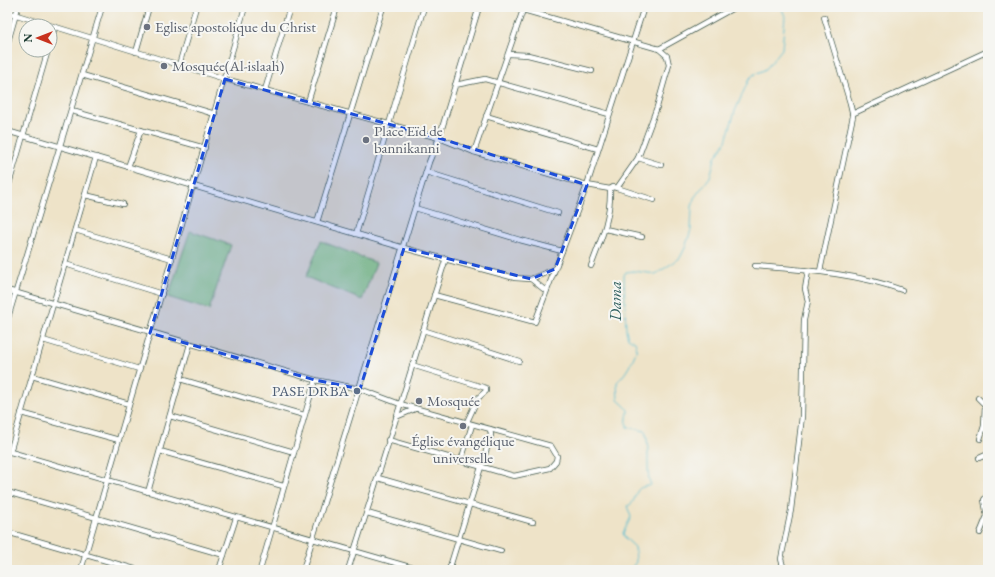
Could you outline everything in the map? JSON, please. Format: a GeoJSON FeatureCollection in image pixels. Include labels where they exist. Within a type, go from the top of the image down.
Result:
{"type":"FeatureCollection","features":[{"type":"Feature","properties":{"kind":"street"},"geometry":{"type":"LineString","coordinates":[[7,45],[18,7]]}},
{"type":"Feature","properties":{"kind":"street"},"geometry":{"type":"LineString","coordinates":[[7,320],[72,111],[102,7]]}},
{"type":"Feature","properties":{"kind":"street"},"geometry":{"type":"LineString","coordinates":[[136,52],[149,7]]}},
{"type":"Feature","properties":{"kind":"street"},"geometry":{"type":"LineString","coordinates":[[179,65],[196,7]]}},
{"type":"Feature","properties":{"kind":"street"},"geometry":{"type":"LineString","coordinates":[[80,570],[140,370],[245,7]]}},
{"type":"Feature","properties":{"kind":"street"},"geometry":{"type":"LineString","coordinates":[[265,90],[290,7]]}},
{"type":"Feature","properties":{"kind":"street"},"geometry":{"type":"LineString","coordinates":[[308,102],[336,7]]}},
{"type":"Feature","properties":{"kind":"street"},"geometry":{"type":"LineString","coordinates":[[317,222],[383,7]]}},
{"type":"Feature","properties":{"kind":"street"},"geometry":{"type":"LineString","coordinates":[[356,234],[424,7]]}},
{"type":"Feature","properties":{"kind":"street"},"geometry":{"type":"LineString","coordinates":[[303,570],[404,248],[426,172],[479,7]]}},
{"type":"Feature","properties":{"kind":"street"},"geometry":{"type":"LineString","coordinates":[[513,7],[659,49],[667,56],[669,65],[657,108],[638,158],[617,188]]}},
{"type":"Feature","properties":{"kind":"street"},"geometry":{"type":"LineString","coordinates":[[434,295],[533,323],[587,185],[644,7]]}},
{"type":"Feature","properties":{"kind":"street"},"geometry":{"type":"LineString","coordinates":[[659,49],[735,7]]}},
{"type":"Feature","properties":{"kind":"street"},"geometry":{"type":"LineString","coordinates":[[474,152],[524,9]]}},
{"type":"Feature","properties":{"kind":"street"},"geometry":{"type":"LineString","coordinates":[[7,12],[26,18]]}},
{"type":"Feature","properties":{"kind":"street"},"geometry":{"type":"LineString","coordinates":[[820,272],[852,114],[824,17]]}},
{"type":"Feature","properties":{"kind":"street"},"geometry":{"type":"LineString","coordinates":[[58,28],[225,79],[438,138],[474,152],[587,185],[610,189],[612,187],[617,188],[654,200]]}},
{"type":"Feature","properties":{"kind":"street"},"geometry":{"type":"LineString","coordinates":[[852,114],[988,51]]}},
{"type":"Feature","properties":{"kind":"street"},"geometry":{"type":"LineString","coordinates":[[509,54],[528,55],[592,71]]}},
{"type":"Feature","properties":{"kind":"street"},"geometry":{"type":"LineString","coordinates":[[7,191],[46,58]]}},
{"type":"Feature","properties":{"kind":"street"},"geometry":{"type":"LineString","coordinates":[[82,75],[215,114]]}},
{"type":"Feature","properties":{"kind":"street"},"geometry":{"type":"LineString","coordinates":[[455,85],[485,79],[610,114]]}},
{"type":"Feature","properties":{"kind":"street"},"geometry":{"type":"LineString","coordinates":[[72,111],[205,148]]}},
{"type":"Feature","properties":{"kind":"street"},"geometry":{"type":"LineString","coordinates":[[486,116],[598,149]]}},
{"type":"Feature","properties":{"kind":"street"},"geometry":{"type":"LineString","coordinates":[[128,167],[141,130]]}},
{"type":"Feature","properties":{"kind":"street"},"geometry":{"type":"LineString","coordinates":[[7,131],[404,248],[446,258],[515,278],[531,280],[546,291]]}},
{"type":"Feature","properties":{"kind":"street"},"geometry":{"type":"LineString","coordinates":[[96,157],[43,340],[8,452],[272,529],[420,570]]}},
{"type":"Feature","properties":{"kind":"street"},"geometry":{"type":"LineString","coordinates":[[638,158],[661,165]]}},
{"type":"Feature","properties":{"kind":"street"},"geometry":{"type":"LineString","coordinates":[[426,172],[558,213]]}},
{"type":"Feature","properties":{"kind":"street"},"geometry":{"type":"LineString","coordinates":[[592,266],[606,229],[610,211],[610,189]]}},
{"type":"Feature","properties":{"kind":"street"},"geometry":{"type":"LineString","coordinates":[[85,195],[123,204]]}},
{"type":"Feature","properties":{"kind":"street"},"geometry":{"type":"LineString","coordinates":[[415,208],[520,240],[562,251]]}},
{"type":"Feature","properties":{"kind":"street"},"geometry":{"type":"LineString","coordinates":[[606,229],[642,237]]}},
{"type":"Feature","properties":{"kind":"street"},"geometry":{"type":"LineString","coordinates":[[75,230],[172,259]]}},
{"type":"Feature","properties":{"kind":"street"},"geometry":{"type":"LineString","coordinates":[[348,570],[446,258]]}},
{"type":"Feature","properties":{"kind":"street"},"geometry":{"type":"LineString","coordinates":[[65,264],[162,294]]}},
{"type":"Feature","properties":{"kind":"street"},"geometry":{"type":"LineString","coordinates":[[755,266],[820,272],[879,283],[902,290]]}},
{"type":"Feature","properties":{"kind":"street"},"geometry":{"type":"LineString","coordinates":[[531,280],[555,269]]}},
{"type":"Feature","properties":{"kind":"street"},"geometry":{"type":"LineString","coordinates":[[784,570],[780,559],[791,510],[802,416],[804,320],[808,301],[805,289],[808,271]]}},
{"type":"Feature","properties":{"kind":"street"},"geometry":{"type":"LineString","coordinates":[[7,290],[315,380],[360,389],[415,409],[466,424],[551,446],[555,451],[556,461],[550,468],[518,476],[481,467],[388,440]]}},
{"type":"Feature","properties":{"kind":"street"},"geometry":{"type":"LineString","coordinates":[[423,330],[519,361]]}},
{"type":"Feature","properties":{"kind":"street"},"geometry":{"type":"LineString","coordinates":[[43,340],[140,370]]}},
{"type":"Feature","properties":{"kind":"street"},"geometry":{"type":"LineString","coordinates":[[148,492],[190,344]]}},
{"type":"Feature","properties":{"kind":"street"},"geometry":{"type":"LineString","coordinates":[[412,365],[486,388],[486,391],[476,402],[466,424]]}},
{"type":"Feature","properties":{"kind":"street"},"geometry":{"type":"LineString","coordinates":[[32,376],[129,404]]}},
{"type":"Feature","properties":{"kind":"street"},"geometry":{"type":"LineString","coordinates":[[180,379],[304,415]]}},
{"type":"Feature","properties":{"kind":"street"},"geometry":{"type":"LineString","coordinates":[[260,570],[315,380]]}},
{"type":"Feature","properties":{"kind":"street"},"geometry":{"type":"LineString","coordinates":[[978,398],[987,406],[984,426],[980,439]]}},
{"type":"Feature","properties":{"kind":"street"},"geometry":{"type":"LineString","coordinates":[[396,417],[415,409]]}},
{"type":"Feature","properties":{"kind":"street"},"geometry":{"type":"LineString","coordinates":[[21,413],[119,440]]}},
{"type":"Feature","properties":{"kind":"street"},"geometry":{"type":"LineString","coordinates":[[170,416],[294,452]]}},
{"type":"Feature","properties":{"kind":"street"},"geometry":{"type":"LineString","coordinates":[[461,461],[472,425]]}},
{"type":"Feature","properties":{"kind":"street"},"geometry":{"type":"LineString","coordinates":[[450,570],[458,539],[471,503],[491,436],[490,429]]}},
{"type":"Feature","properties":{"kind":"street"},"geometry":{"type":"LineString","coordinates":[[160,451],[284,486]]}},
{"type":"Feature","properties":{"kind":"street"},"geometry":{"type":"LineString","coordinates":[[978,458],[988,454]]}},
{"type":"Feature","properties":{"kind":"street"},"geometry":{"type":"LineString","coordinates":[[378,478],[471,503],[533,522]]}},
{"type":"Feature","properties":{"kind":"street"},"geometry":{"type":"LineString","coordinates":[[7,492],[224,555]]}},
{"type":"Feature","properties":{"kind":"street"},"geometry":{"type":"LineString","coordinates":[[980,533],[987,516],[984,500],[988,494]]}},
{"type":"Feature","properties":{"kind":"street"},"geometry":{"type":"LineString","coordinates":[[367,513],[501,551]]}},
{"type":"Feature","properties":{"kind":"street"},"geometry":{"type":"LineString","coordinates":[[219,570],[236,518]]}},
{"type":"Feature","properties":{"kind":"street"},"geometry":{"type":"LineString","coordinates":[[7,532],[138,570]]}},
{"type":"Feature","properties":{"kind":"highlighted area"},"geometry":{"type":"Polygon","coordinates":[[[225,79],[439,138],[587,185],[555,269],[531,279],[404,248],[360,389],[315,380],[150,333],[225,79]]]}},
{"type":"Feature","properties":{"kind":"green space"},"geometry":{"type":"Polygon","coordinates":[[[190,231],[231,245],[209,310],[168,297],[190,231]]]}},
{"type":"Feature","properties":{"kind":"green space"},"geometry":{"type":"Polygon","coordinates":[[[321,241],[376,263],[362,300],[306,277],[321,241]]]}},
{"type":"Feature","properties":{"kind":"waterway","name":"Dama"},"geometry":{"type":"LineString","coordinates":[[630,570],[636,562],[635,547],[625,538],[623,533],[631,517],[627,506],[632,504],[639,489],[651,485],[648,474],[648,445],[645,431],[627,427],[628,410],[618,400],[617,382],[629,367],[637,349],[635,342],[628,338],[626,330],[624,275],[626,272],[634,271],[656,274],[680,258],[691,230],[694,198],[710,177],[715,158],[726,141],[735,111],[749,79],[753,75],[766,69],[782,49],[785,16],[781,7]]}},
{"type":"Feature","properties":{"kind":"place","name":"Eglise apostolique du Christ"},"geometry":{"type":"Point","coordinates":[147,27]}},
{"type":"Feature","properties":{"kind":"place","name":"Mosquée(Al-islaah)"},"geometry":{"type":"Point","coordinates":[164,66]}},
{"type":"Feature","properties":{"kind":"place","name":"Place Eïd de bannikanni"},"geometry":{"type":"Point","coordinates":[366,140]}},
{"type":"Feature","properties":{"kind":"place","name":"PASE DRBA"},"geometry":{"type":"Point","coordinates":[357,391]}},
{"type":"Feature","properties":{"kind":"place","name":"Mosquée"},"geometry":{"type":"Point","coordinates":[419,401]}},
{"type":"Feature","properties":{"kind":"place","name":"Église évangélique universelle"},"geometry":{"type":"Point","coordinates":[463,426]}}]}
